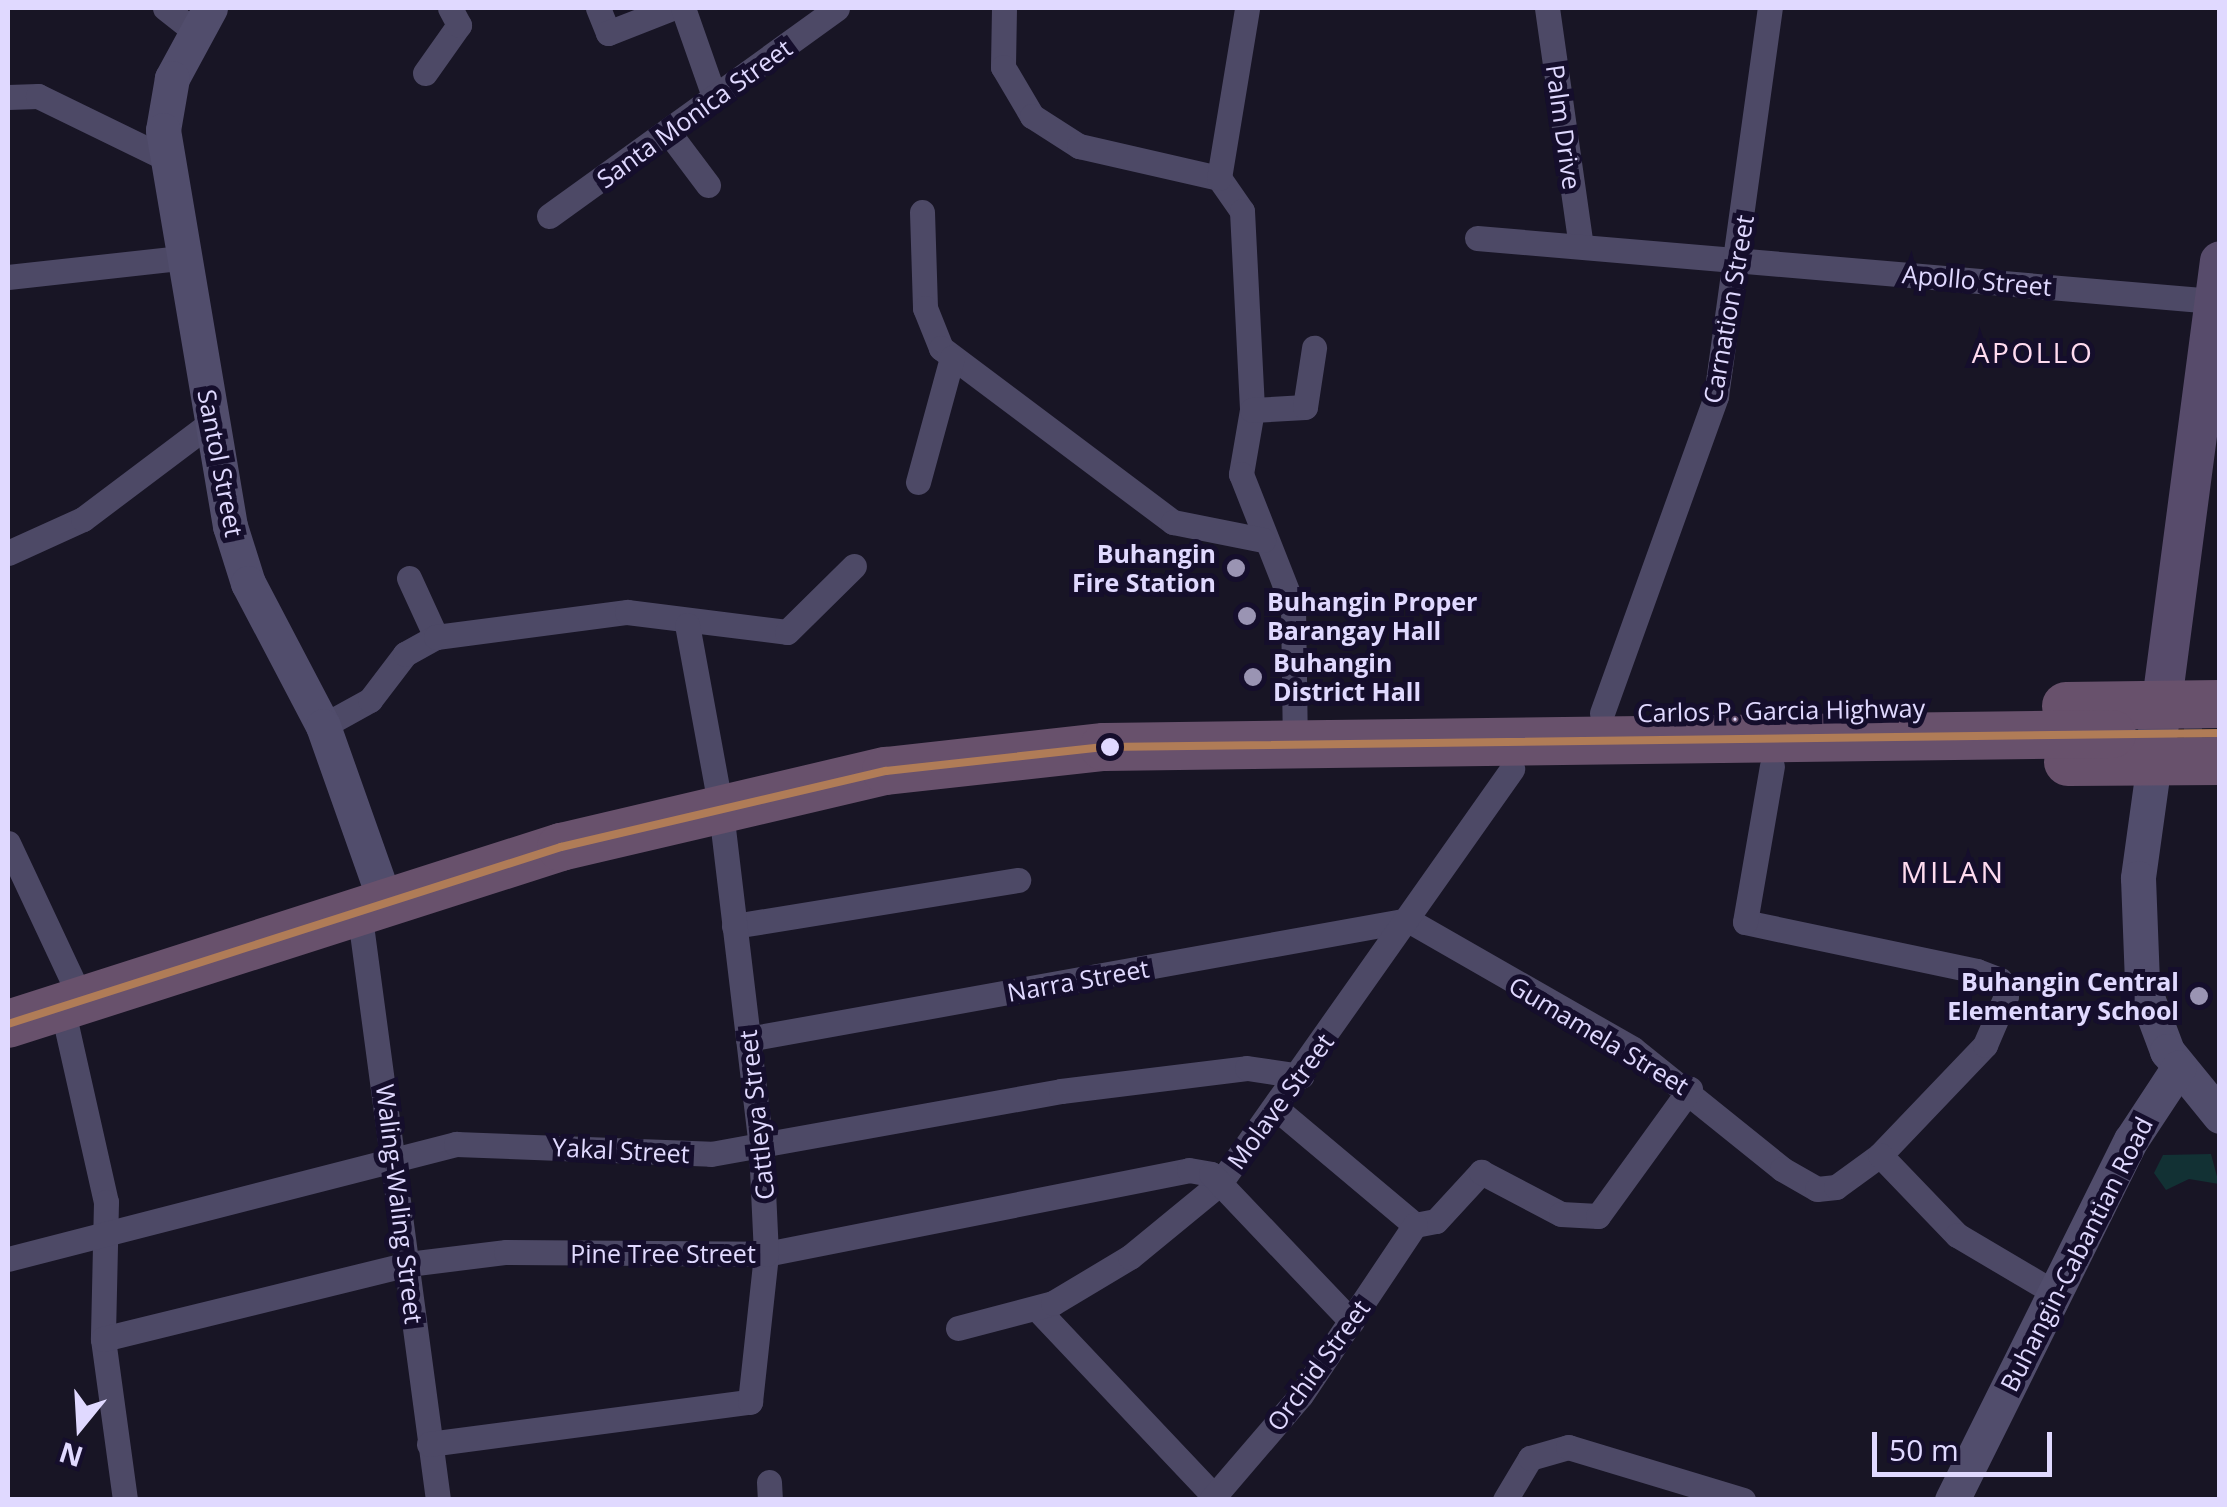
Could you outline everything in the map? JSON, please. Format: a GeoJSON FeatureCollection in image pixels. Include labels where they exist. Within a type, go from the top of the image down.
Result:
{"type":"FeatureCollection","features":[{"type":"Feature","properties":{"kind":"highway","name":"Carlos P. Garcia Highway"},"geometry":{"type":"LineString","coordinates":[[1347,744],[1450,715],[1602,713],[2178,733]]}},
{"type":"Feature","properties":{"kind":"highway","name":"Carlos P. Garcia Highway"},"geometry":{"type":"LineString","coordinates":[[8,1024],[372,905],[720,804],[886,771],[1104,747],[2178,733]]}},
{"type":"Feature","properties":{"kind":"highway","name":"Carlos P. Garcia Highway"},"geometry":{"type":"LineString","coordinates":[[1347,744],[1452,769],[1772,766],[2178,733]]}},
{"type":"Feature","properties":{"kind":"main road","name":"Santol Street"},"geometry":{"type":"LineString","coordinates":[[202,19],[166,101],[165,158],[181,258],[248,583],[323,726],[372,905]]}},
{"type":"Feature","properties":{"kind":"main road"},"geometry":{"type":"LineString","coordinates":[[2220,261],[2213,301],[2178,733],[2139,954],[2148,1010],[2179,1066],[2220,1116]]}},
{"type":"Feature","properties":{"kind":"main road","name":"Buhangin-Cabantian Road"},"geometry":{"type":"LineString","coordinates":[[1952,1500],[2131,1140],[2179,1066]]}},
{"type":"Feature","properties":{"kind":"street"},"geometry":{"type":"LineString","coordinates":[[164,8],[202,19]]}},
{"type":"Feature","properties":{"kind":"street"},"geometry":{"type":"LineString","coordinates":[[425,73],[459,25],[450,8]]}},
{"type":"Feature","properties":{"kind":"street"},"geometry":{"type":"LineString","coordinates":[[598,8],[608,32],[672,8]]}},
{"type":"Feature","properties":{"kind":"street"},"geometry":{"type":"LineString","coordinates":[[684,8],[715,99]]}},
{"type":"Feature","properties":{"kind":"street","name":"Santa Monica Street"},"geometry":{"type":"LineString","coordinates":[[549,216],[670,133],[837,8]]}},
{"type":"Feature","properties":{"kind":"street"},"geometry":{"type":"LineString","coordinates":[[1004,8],[1004,67],[1052,134],[1220,178],[1242,211],[1250,246],[1252,410],[1241,474],[1263,540],[1292,606],[1295,744]]}},
{"type":"Feature","properties":{"kind":"street"},"geometry":{"type":"LineString","coordinates":[[1220,178],[1247,8]]}},
{"type":"Feature","properties":{"kind":"street","name":"Palm Drive"},"geometry":{"type":"LineString","coordinates":[[1547,8],[1581,246]]}},
{"type":"Feature","properties":{"kind":"street","name":"Carnation Street"},"geometry":{"type":"LineString","coordinates":[[1602,713],[1716,396],[1740,258],[1770,8]]}},
{"type":"Feature","properties":{"kind":"street"},"geometry":{"type":"LineString","coordinates":[[8,96],[38,96],[165,158]]}},
{"type":"Feature","properties":{"kind":"street"},"geometry":{"type":"LineString","coordinates":[[670,133],[708,185]]}},
{"type":"Feature","properties":{"kind":"street"},"geometry":{"type":"LineString","coordinates":[[922,212],[925,308],[952,358],[1173,522],[1263,540]]}},
{"type":"Feature","properties":{"kind":"street","name":"Apollo Street"},"geometry":{"type":"LineString","coordinates":[[1477,238],[2213,301]]}},
{"type":"Feature","properties":{"kind":"street"},"geometry":{"type":"LineString","coordinates":[[8,277],[181,258]]}},
{"type":"Feature","properties":{"kind":"street"},"geometry":{"type":"LineString","coordinates":[[1252,410],[1305,407],[1314,348]]}},
{"type":"Feature","properties":{"kind":"street"},"geometry":{"type":"LineString","coordinates":[[918,482],[952,358]]}},
{"type":"Feature","properties":{"kind":"street"},"geometry":{"type":"LineString","coordinates":[[8,553],[83,518],[213,420]]}},
{"type":"Feature","properties":{"kind":"street"},"geometry":{"type":"LineString","coordinates":[[323,726],[370,700],[405,654],[436,637],[628,612],[687,625],[786,632],[854,566]]}},
{"type":"Feature","properties":{"kind":"street"},"geometry":{"type":"LineString","coordinates":[[409,578],[436,637]]}},
{"type":"Feature","properties":{"kind":"street","name":"Cattleya Street"},"geometry":{"type":"LineString","coordinates":[[429,1444],[750,1402],[766,1254],[761,1147],[720,804],[687,625]]}},
{"type":"Feature","properties":{"kind":"street","name":"Gumamela Street"},"geometry":{"type":"LineString","coordinates":[[1408,920],[1690,1088],[1817,1188],[1850,1183],[1996,1033],[2005,988],[1977,971],[1745,922],[1772,766]]}},
{"type":"Feature","properties":{"kind":"street","name":"Molave Street"},"geometry":{"type":"LineString","coordinates":[[958,1328],[1038,1310],[1130,1257],[1220,1183],[1302,1076],[1512,768]]}},
{"type":"Feature","properties":{"kind":"street"},"geometry":{"type":"LineString","coordinates":[[8,843],[72,1004],[108,1232],[103,1340],[125,1500]]}},
{"type":"Feature","properties":{"kind":"street"},"geometry":{"type":"LineString","coordinates":[[734,926],[1018,880]]}},
{"type":"Feature","properties":{"kind":"street","name":"Waling-Waling Street"},"geometry":{"type":"LineString","coordinates":[[372,905],[394,1154],[438,1500]]}},
{"type":"Feature","properties":{"kind":"street","name":"Narra Street"},"geometry":{"type":"LineString","coordinates":[[748,1039],[1408,920]]}},
{"type":"Feature","properties":{"kind":"street","name":"Yakal Street"},"geometry":{"type":"LineString","coordinates":[[8,1259],[394,1154],[456,1144],[661,1156],[761,1147],[1220,1070],[1302,1076]]}},
{"type":"Feature","properties":{"kind":"street"},"geometry":{"type":"LineString","coordinates":[[1278,1110],[1415,1225],[1436,1221],[1481,1172],[1561,1214],[1598,1216],[1690,1088]]}},
{"type":"Feature","properties":{"kind":"street"},"geometry":{"type":"LineString","coordinates":[[1880,1155],[1957,1235],[2055,1293]]}},
{"type":"Feature","properties":{"kind":"street","name":"Pine Tree Street"},"geometry":{"type":"LineString","coordinates":[[103,1340],[408,1264],[506,1252],[766,1254],[1172,1172],[1201,1171],[1220,1183]]}},
{"type":"Feature","properties":{"kind":"street"},"geometry":{"type":"LineString","coordinates":[[1220,1183],[1352,1322]]}},
{"type":"Feature","properties":{"kind":"street","name":"Orchid Street"},"geometry":{"type":"LineString","coordinates":[[1213,1498],[1352,1322],[1415,1225]]}},
{"type":"Feature","properties":{"kind":"street"},"geometry":{"type":"LineString","coordinates":[[1038,1310],[1213,1498]]}},
{"type":"Feature","properties":{"kind":"street"},"geometry":{"type":"LineString","coordinates":[[1505,1500],[1530,1458],[1568,1447],[1742,1500]]}},
{"type":"Feature","properties":{"kind":"green space"},"geometry":{"type":"Polygon","coordinates":[[[2211,1154],[2219,1184],[2189,1179],[2166,1190],[2154,1173],[2163,1155],[2211,1154]]]}},
{"type":"Feature","properties":{"kind":"tunnel"},"geometry":{"type":"LineString","coordinates":[[2112,734],[2202,733]]}},
{"type":"Feature","properties":{"kind":"transit line"},"geometry":{"type":"LineString","coordinates":[[8,1024],[561,847],[886,771],[1104,747],[2220,733]]}},
{"type":"Feature","properties":{"kind":"place","name":"Buhangin Fire Station"},"geometry":{"type":"Point","coordinates":[1236,568]}},
{"type":"Feature","properties":{"kind":"place","name":"Buhangin Proper Barangay Hall"},"geometry":{"type":"Point","coordinates":[1247,616]}},
{"type":"Feature","properties":{"kind":"place","name":"Buhangin District Hall"},"geometry":{"type":"Point","coordinates":[1253,677]}},
{"type":"Feature","properties":{"kind":"place","name":"Buhangin Central Elementary School"},"geometry":{"type":"Point","coordinates":[2199,996]}},
{"type":"Feature","properties":{"kind":"district","name":"APOLLO"},"geometry":{"type":"Point","coordinates":[2033,352]}},
{"type":"Feature","properties":{"kind":"district","name":"MILAN"},"geometry":{"type":"Point","coordinates":[1953,872]}}]}
